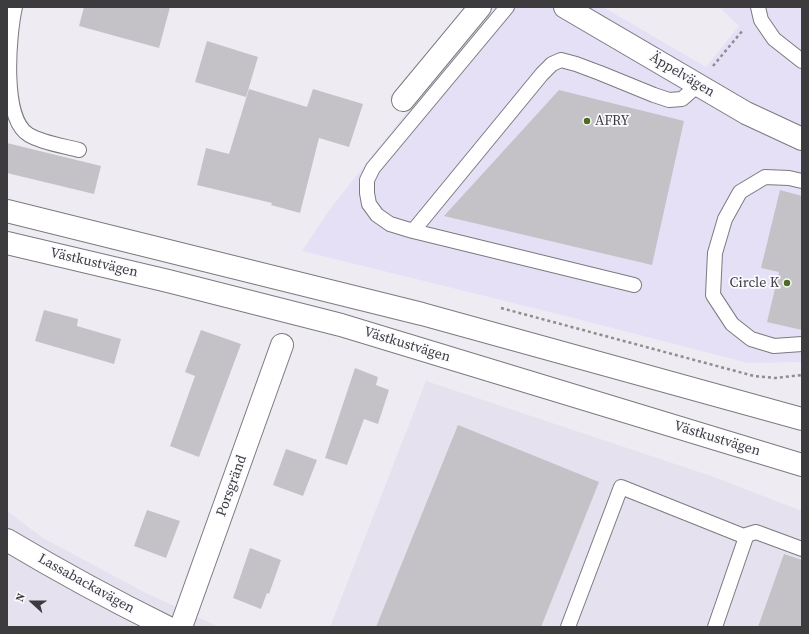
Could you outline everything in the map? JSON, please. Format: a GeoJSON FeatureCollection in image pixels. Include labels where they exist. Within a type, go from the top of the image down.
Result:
{"type":"FeatureCollection","features":[{"type":"Feature","properties":{"kind":"main road"},"geometry":{"type":"LineString","coordinates":[[403,100],[480,7]]}},
{"type":"Feature","properties":{"kind":"main road","name":"Äppelvägen"},"geometry":{"type":"LineString","coordinates":[[565,7],[746,113],[802,138]]}},
{"type":"Feature","properties":{"kind":"main road","name":"Västkustvägen"},"geometry":{"type":"LineString","coordinates":[[7,211],[422,314],[802,418]]}},
{"type":"Feature","properties":{"kind":"main road","name":"Västkustvägen"},"geometry":{"type":"LineString","coordinates":[[7,243],[176,283],[341,325],[802,465]]}},
{"type":"Feature","properties":{"kind":"main road","name":"Porsgränd"},"geometry":{"type":"LineString","coordinates":[[181,627],[282,345]]}},
{"type":"Feature","properties":{"kind":"main road","name":"Lassabackavägen"},"geometry":{"type":"LineString","coordinates":[[7,540],[78,581],[167,627]]}},
{"type":"Feature","properties":{"kind":"lane"},"geometry":{"type":"LineString","coordinates":[[15,7],[9,50],[9,83],[13,110],[19,125],[28,135],[79,150]]}},
{"type":"Feature","properties":{"kind":"lane"},"geometry":{"type":"LineString","coordinates":[[507,7],[374,168],[367,180],[366,193],[368,204],[377,215],[390,224],[413,231],[634,285]]}},
{"type":"Feature","properties":{"kind":"lane"},"geometry":{"type":"LineString","coordinates":[[758,9],[761,20],[774,39],[802,61]]}},
{"type":"Feature","properties":{"kind":"lane"},"geometry":{"type":"LineString","coordinates":[[413,231],[542,74],[552,64],[561,60],[576,64],[669,100],[682,99],[698,85]]}},
{"type":"Feature","properties":{"kind":"lane"},"geometry":{"type":"LineString","coordinates":[[802,181],[789,178],[765,177],[740,192],[725,219],[715,253],[713,295],[732,324],[751,339],[774,346],[802,344]]}},
{"type":"Feature","properties":{"kind":"lane"},"geometry":{"type":"LineString","coordinates":[[568,627],[621,487],[746,537],[715,627]]}},
{"type":"Feature","properties":{"kind":"lane"},"geometry":{"type":"LineString","coordinates":[[743,536],[756,532],[802,549]]}},
{"type":"Feature","properties":{"kind":"path"},"geometry":{"type":"LineString","coordinates":[[698,85],[758,9]]}},
{"type":"Feature","properties":{"kind":"shaded area"},"geometry":{"type":"Polygon","coordinates":[[[490,7],[603,7],[706,67],[739,26],[719,7],[802,7],[802,362],[748,363],[558,314],[302,251],[330,209],[490,7]]]}},
{"type":"Feature","properties":{"kind":"shaded area"},"geometry":{"type":"Polygon","coordinates":[[[426,381],[714,477],[802,511],[802,627],[330,627],[426,381]]]}},
{"type":"Feature","properties":{"kind":"shaded area"},"geometry":{"type":"Polygon","coordinates":[[[7,511],[43,538],[144,592],[219,627],[7,627],[7,511]]]}},
{"type":"Feature","properties":{"kind":"building"},"geometry":{"type":"Polygon","coordinates":[[[84,7],[170,7],[159,48],[79,26],[84,7]]]}},
{"type":"Feature","properties":{"kind":"building"},"geometry":{"type":"Polygon","coordinates":[[[207,41],[258,57],[246,97],[195,82],[207,41]]]}},
{"type":"Feature","properties":{"kind":"building"},"geometry":{"type":"Polygon","coordinates":[[[249,89],[307,107],[313,89],[363,104],[349,147],[319,138],[300,213],[271,205],[272,203],[197,185],[206,148],[229,154],[249,89]]]}},
{"type":"Feature","properties":{"kind":"building"},"geometry":{"type":"Polygon","coordinates":[[[559,90],[684,121],[652,265],[444,216],[559,90]]]}},
{"type":"Feature","properties":{"kind":"building"},"geometry":{"type":"Polygon","coordinates":[[[7,143],[101,166],[94,194],[7,173],[7,143]]]}},
{"type":"Feature","properties":{"kind":"building"},"geometry":{"type":"Polygon","coordinates":[[[780,190],[802,196],[802,330],[767,322],[779,272],[761,268],[780,190]]]}},
{"type":"Feature","properties":{"kind":"building"},"geometry":{"type":"Polygon","coordinates":[[[44,310],[78,319],[77,326],[121,339],[114,364],[35,341],[44,310]]]}},
{"type":"Feature","properties":{"kind":"building"},"geometry":{"type":"Polygon","coordinates":[[[201,330],[241,344],[199,457],[170,446],[195,376],[185,372],[201,330]]]}},
{"type":"Feature","properties":{"kind":"building"},"geometry":{"type":"Polygon","coordinates":[[[355,368],[378,377],[376,385],[389,390],[378,424],[364,419],[347,465],[325,458],[355,368]]]}},
{"type":"Feature","properties":{"kind":"building"},"geometry":{"type":"Polygon","coordinates":[[[458,425],[599,482],[541,627],[376,627],[458,425]]]}},
{"type":"Feature","properties":{"kind":"building"},"geometry":{"type":"Polygon","coordinates":[[[286,449],[317,460],[303,496],[273,485],[286,449]]]}},
{"type":"Feature","properties":{"kind":"building"},"geometry":{"type":"Polygon","coordinates":[[[147,510],[180,521],[166,558],[134,546],[147,510]]]}},
{"type":"Feature","properties":{"kind":"building"},"geometry":{"type":"Polygon","coordinates":[[[250,548],[281,560],[269,594],[267,593],[261,609],[233,598],[250,548]]]}},
{"type":"Feature","properties":{"kind":"building"},"geometry":{"type":"Polygon","coordinates":[[[784,554],[802,560],[802,627],[758,627],[784,554]]]}},
{"type":"Feature","properties":{"kind":"place","name":"AFRY"},"geometry":{"type":"Point","coordinates":[587,121]}},
{"type":"Feature","properties":{"kind":"place","name":"Circle K"},"geometry":{"type":"Point","coordinates":[787,283]}}]}
